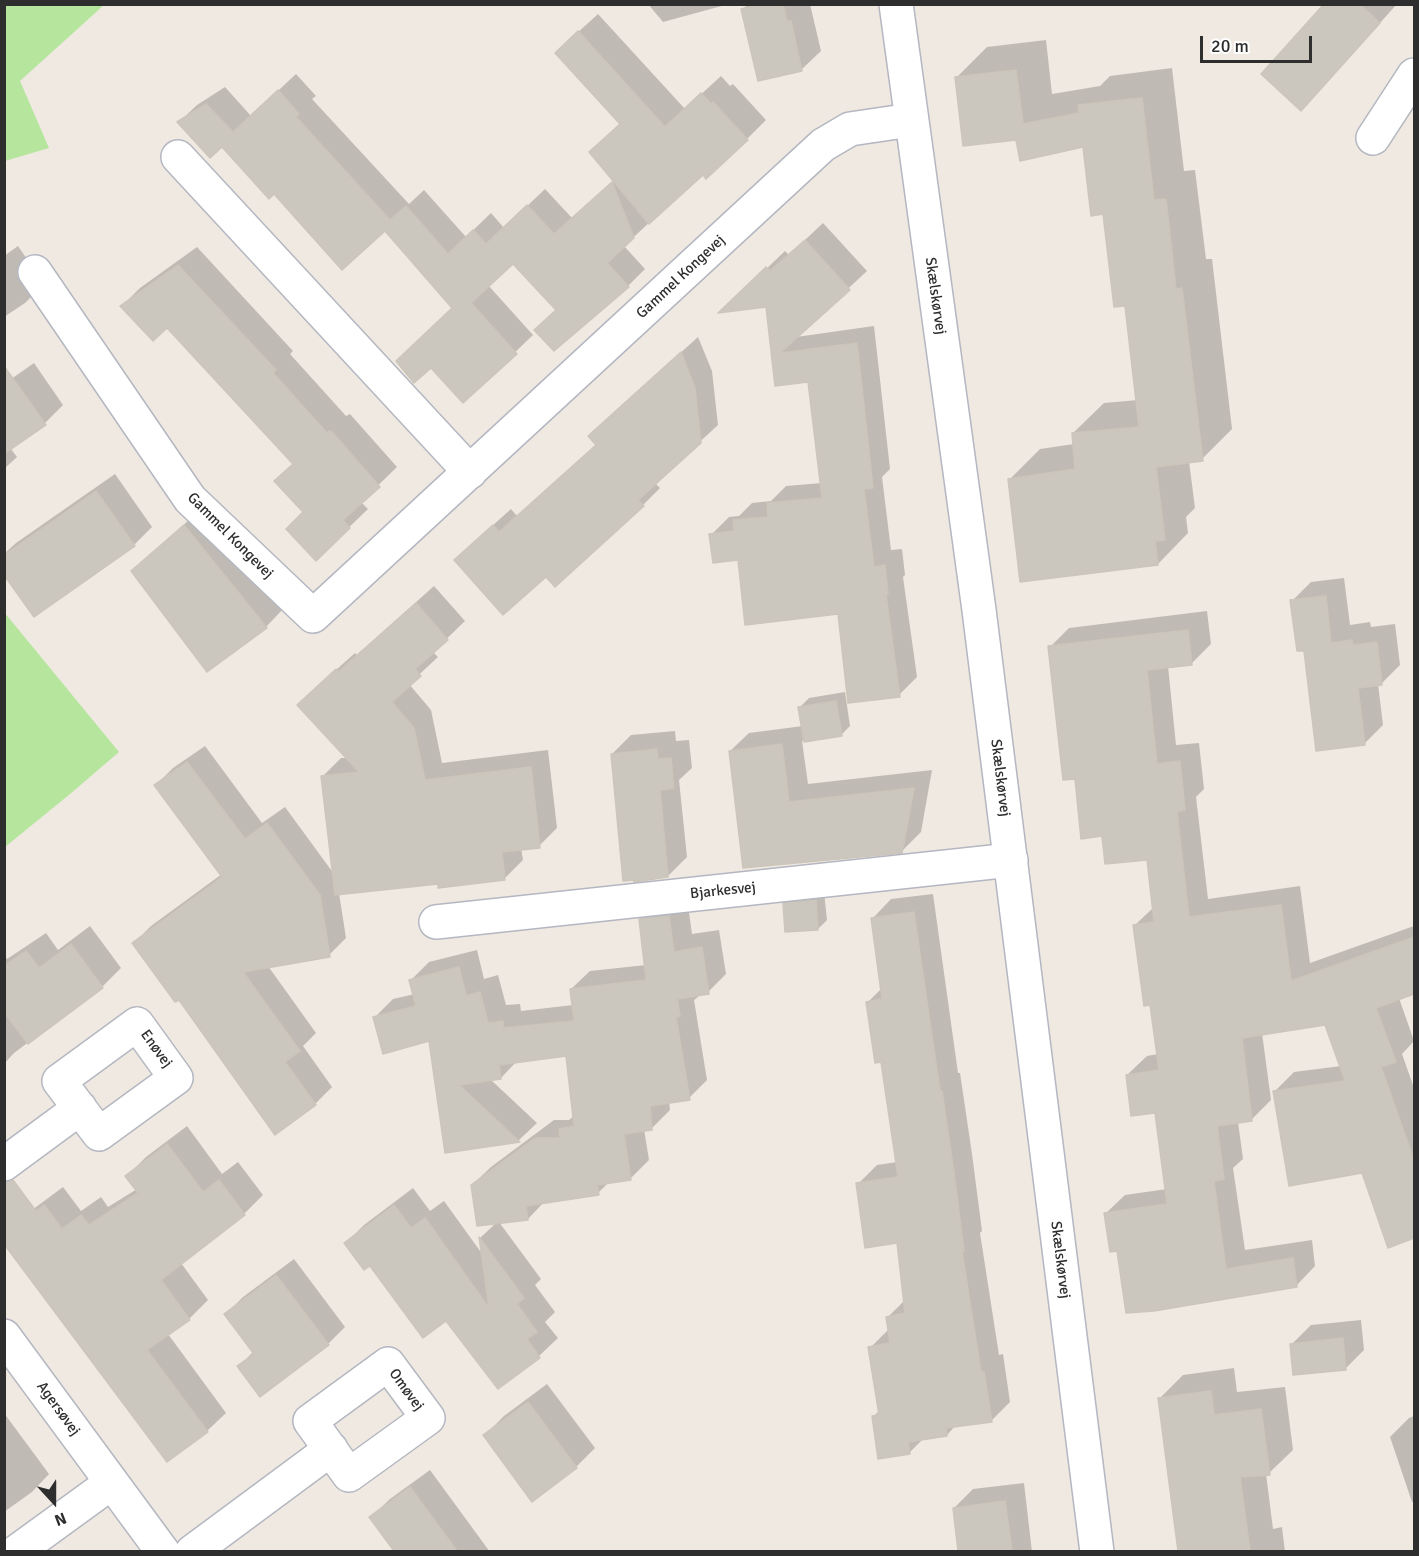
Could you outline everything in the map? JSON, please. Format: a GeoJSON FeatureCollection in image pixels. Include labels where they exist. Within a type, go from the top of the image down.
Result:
{"type":"FeatureCollection","features":[{"type":"Feature","properties":{"kind":"street","name":"Skælskørvej"},"geometry":{"type":"LineString","coordinates":[[896,4],[979,610],[1097,1551]]}},
{"type":"Feature","properties":{"kind":"street"},"geometry":{"type":"LineString","coordinates":[[1373,138],[1414,75]]}},
{"type":"Feature","properties":{"kind":"street","name":"Gammel Kongevej"},"geometry":{"type":"LineString","coordinates":[[35,272],[190,499],[313,616],[823,145],[850,129],[911,120]]}},
{"type":"Feature","properties":{"kind":"street"},"geometry":{"type":"LineString","coordinates":[[178,157],[470,472]]}},
{"type":"Feature","properties":{"kind":"street","name":"Bjarkesvej"},"geometry":{"type":"LineString","coordinates":[[436,922],[1011,860]]}},
{"type":"Feature","properties":{"kind":"street"},"geometry":{"type":"LineString","coordinates":[[4,1164],[80,1108]]}},
{"type":"Feature","properties":{"kind":"street","name":"Agersøvej"},"geometry":{"type":"LineString","coordinates":[[4,1336],[163,1551]]}},
{"type":"Feature","properties":{"kind":"street"},"geometry":{"type":"LineString","coordinates":[[192,1551],[331,1449]]}},
{"type":"Feature","properties":{"kind":"street"},"geometry":{"type":"LineString","coordinates":[[16,1551],[111,1483]]}},
{"type":"Feature","properties":{"kind":"green space"},"geometry":{"type":"Polygon","coordinates":[[[5,4],[104,5],[20,81],[49,148],[5,161],[5,4]]]}},
{"type":"Feature","properties":{"kind":"green space"},"geometry":{"type":"Polygon","coordinates":[[[4,612],[119,752],[5,847],[4,612]]]}},
{"type":"Feature","properties":{"kind":"building"},"geometry":{"type":"Polygon","coordinates":[[[761,4],[783,4],[787,21],[791,21],[802,71],[758,81],[741,9],[761,4]]]}},
{"type":"Feature","properties":{"kind":"building"},"geometry":{"type":"Polygon","coordinates":[[[1324,4],[1360,4],[1380,23],[1301,111],[1261,74],[1324,4]]]}},
{"type":"Feature","properties":{"kind":"building"},"geometry":{"type":"Polygon","coordinates":[[[578,31],[665,127],[701,93],[711,104],[713,102],[748,140],[706,179],[703,175],[649,224],[589,152],[620,124],[555,53],[578,31]]]}},
{"type":"Feature","properties":{"kind":"building"},"geometry":{"type":"Polygon","coordinates":[[[1016,70],[1023,124],[1079,113],[1078,105],[1142,98],[1154,200],[1166,199],[1176,289],[1182,288],[1203,461],[1156,467],[1165,540],[1155,541],[1158,565],[1020,582],[1008,479],[1075,469],[1072,433],[1139,427],[1125,306],[1114,307],[1103,214],[1091,216],[1083,147],[1020,161],[1016,140],[963,146],[955,77],[1016,70]]]}},
{"type":"Feature","properties":{"kind":"building"},"geometry":{"type":"Polygon","coordinates":[[[278,90],[299,114],[296,117],[390,220],[406,206],[448,254],[473,230],[486,244],[527,205],[554,234],[612,182],[634,238],[607,263],[629,287],[554,351],[534,330],[556,310],[513,264],[471,303],[517,354],[463,403],[431,368],[414,383],[396,361],[452,308],[385,231],[342,270],[274,194],[269,199],[222,147],[210,158],[177,122],[206,104],[233,132],[278,90]]]}},
{"type":"Feature","properties":{"kind":"building"},"geometry":{"type":"Polygon","coordinates":[[[805,240],[850,290],[780,353],[857,343],[873,488],[864,489],[874,567],[885,565],[888,594],[886,595],[900,697],[848,703],[838,614],[745,625],[738,560],[713,563],[709,534],[734,531],[733,520],[768,517],[767,503],[822,498],[808,382],[775,386],[766,307],[718,313],[766,267],[770,271],[805,240]]]}},
{"type":"Feature","properties":{"kind":"building"},"geometry":{"type":"Polygon","coordinates":[[[178,265],[276,370],[273,373],[327,433],[332,432],[380,487],[343,520],[350,528],[316,561],[286,529],[303,512],[274,481],[293,464],[167,328],[153,341],[120,306],[178,265]]]}},
{"type":"Feature","properties":{"kind":"building"},"geometry":{"type":"Polygon","coordinates":[[[681,352],[695,388],[701,443],[638,500],[644,506],[555,587],[546,577],[503,615],[454,560],[493,525],[499,532],[596,445],[588,436],[681,352]]]}},
{"type":"Feature","properties":{"kind":"building"},"geometry":{"type":"Polygon","coordinates":[[[4,366],[46,425],[4,454],[4,366]]]}},
{"type":"Feature","properties":{"kind":"building"},"geometry":{"type":"Polygon","coordinates":[[[96,491],[135,546],[34,617],[4,575],[4,555],[96,491]]]}},
{"type":"Feature","properties":{"kind":"building"},"geometry":{"type":"Polygon","coordinates":[[[184,525],[267,628],[207,672],[131,571],[184,525]]]}},
{"type":"Feature","properties":{"kind":"building"},"geometry":{"type":"Polygon","coordinates":[[[1326,596],[1331,643],[1352,640],[1353,645],[1377,642],[1382,685],[1358,688],[1365,745],[1316,751],[1304,651],[1297,651],[1290,600],[1326,596]]]}},
{"type":"Feature","properties":{"kind":"building"},"geometry":{"type":"Polygon","coordinates":[[[416,603],[448,640],[415,669],[421,676],[392,702],[414,728],[425,780],[531,767],[540,848],[502,852],[505,880],[438,888],[438,884],[335,895],[321,776],[359,772],[297,705],[336,669],[338,672],[416,603]]]}},
{"type":"Feature","properties":{"kind":"building"},"geometry":{"type":"Polygon","coordinates":[[[1188,630],[1192,665],[1147,670],[1157,764],[1180,761],[1185,810],[1177,812],[1189,917],[1281,905],[1291,981],[1414,937],[1414,994],[1376,1008],[1396,1062],[1381,1067],[1414,1160],[1414,1238],[1388,1248],[1362,1173],[1289,1186],[1273,1091],[1345,1081],[1325,1025],[1242,1038],[1252,1121],[1217,1126],[1224,1179],[1214,1181],[1226,1269],[1293,1258],[1297,1287],[1154,1311],[1126,1313],[1117,1251],[1110,1252],[1104,1213],[1167,1204],[1155,1113],[1131,1116],[1126,1075],[1159,1070],[1150,1005],[1144,1006],[1133,925],[1154,922],[1147,860],[1105,864],[1102,836],[1081,839],[1075,779],[1063,780],[1048,646],[1188,630]]]}},
{"type":"Feature","properties":{"kind":"building"},"geometry":{"type":"Polygon","coordinates":[[[836,701],[842,736],[804,742],[798,707],[836,701]]]}},
{"type":"Feature","properties":{"kind":"building"},"geometry":{"type":"Polygon","coordinates":[[[782,744],[789,802],[914,788],[902,853],[743,868],[729,751],[782,744]]]}},
{"type":"Feature","properties":{"kind":"building"},"geometry":{"type":"Polygon","coordinates":[[[657,749],[658,759],[671,758],[674,788],[660,790],[668,877],[634,882],[634,880],[623,881],[611,754],[657,749]]]}},
{"type":"Feature","properties":{"kind":"building"},"geometry":{"type":"Polygon","coordinates":[[[187,762],[245,839],[267,823],[320,895],[330,957],[243,972],[300,1051],[285,1062],[316,1105],[275,1135],[179,1000],[175,1002],[132,943],[222,877],[154,785],[187,762]]]}},
{"type":"Feature","properties":{"kind":"building"},"geometry":{"type":"Polygon","coordinates":[[[816,900],[818,930],[785,932],[783,903],[816,900]]]}},
{"type":"Feature","properties":{"kind":"building"},"geometry":{"type":"Polygon","coordinates":[[[914,912],[954,1173],[964,1251],[962,1251],[981,1372],[984,1372],[992,1422],[946,1428],[947,1436],[908,1442],[910,1454],[878,1459],[872,1416],[879,1415],[868,1347],[890,1343],[886,1317],[905,1313],[897,1243],[865,1248],[856,1183],[898,1177],[881,1062],[875,1063],[866,1002],[882,999],[871,918],[914,912]]]}},
{"type":"Feature","properties":{"kind":"building"},"geometry":{"type":"Polygon","coordinates":[[[669,916],[674,952],[702,947],[709,994],[677,999],[680,1016],[676,1017],[690,1100],[650,1106],[652,1130],[624,1134],[631,1180],[597,1185],[599,1195],[526,1206],[528,1220],[477,1226],[471,1185],[535,1138],[560,1138],[559,1129],[574,1126],[566,1056],[499,1065],[501,1079],[459,1085],[520,1142],[445,1153],[429,1041],[383,1054],[373,1017],[416,1006],[409,980],[459,967],[466,996],[480,992],[488,1023],[503,1021],[503,1028],[574,1021],[570,989],[646,980],[639,919],[669,916]]]}},
{"type":"Feature","properties":{"kind":"building"},"geometry":{"type":"Polygon","coordinates":[[[71,944],[103,988],[28,1044],[4,1012],[4,966],[26,951],[39,968],[71,944]]]}},
{"type":"Feature","properties":{"kind":"building"},"geometry":{"type":"Polygon","coordinates":[[[167,1144],[203,1192],[219,1180],[245,1215],[161,1280],[190,1320],[147,1350],[208,1432],[167,1462],[4,1244],[4,1182],[13,1180],[36,1211],[44,1205],[62,1229],[81,1215],[89,1225],[138,1193],[125,1176],[167,1144]]]}},
{"type":"Feature","properties":{"kind":"building"},"geometry":{"type":"Polygon","coordinates":[[[394,1205],[411,1228],[425,1218],[489,1308],[479,1237],[524,1298],[517,1304],[537,1332],[527,1339],[540,1358],[498,1389],[446,1321],[423,1338],[370,1266],[364,1270],[344,1243],[394,1205]]]}},
{"type":"Feature","properties":{"kind":"building"},"geometry":{"type":"Polygon","coordinates":[[[276,1275],[329,1345],[260,1397],[237,1366],[254,1354],[224,1314],[276,1275]]]}},
{"type":"Feature","properties":{"kind":"building"},"geometry":{"type":"Polygon","coordinates":[[[1343,1338],[1346,1370],[1293,1375],[1290,1344],[1343,1338]]]}},
{"type":"Feature","properties":{"kind":"building"},"geometry":{"type":"Polygon","coordinates":[[[1211,1391],[1214,1415],[1261,1409],[1270,1475],[1240,1477],[1250,1551],[1178,1551],[1158,1398],[1211,1391]]]}},
{"type":"Feature","properties":{"kind":"building"},"geometry":{"type":"Polygon","coordinates":[[[528,1402],[577,1468],[532,1502],[483,1435],[528,1402]]]}},
{"type":"Feature","properties":{"kind":"building"},"geometry":{"type":"Polygon","coordinates":[[[410,1487],[457,1551],[394,1551],[369,1517],[410,1487]]]}},
{"type":"Feature","properties":{"kind":"building"},"geometry":{"type":"Polygon","coordinates":[[[1005,1501],[1012,1551],[958,1551],[953,1508],[1005,1501]]]}}]}
